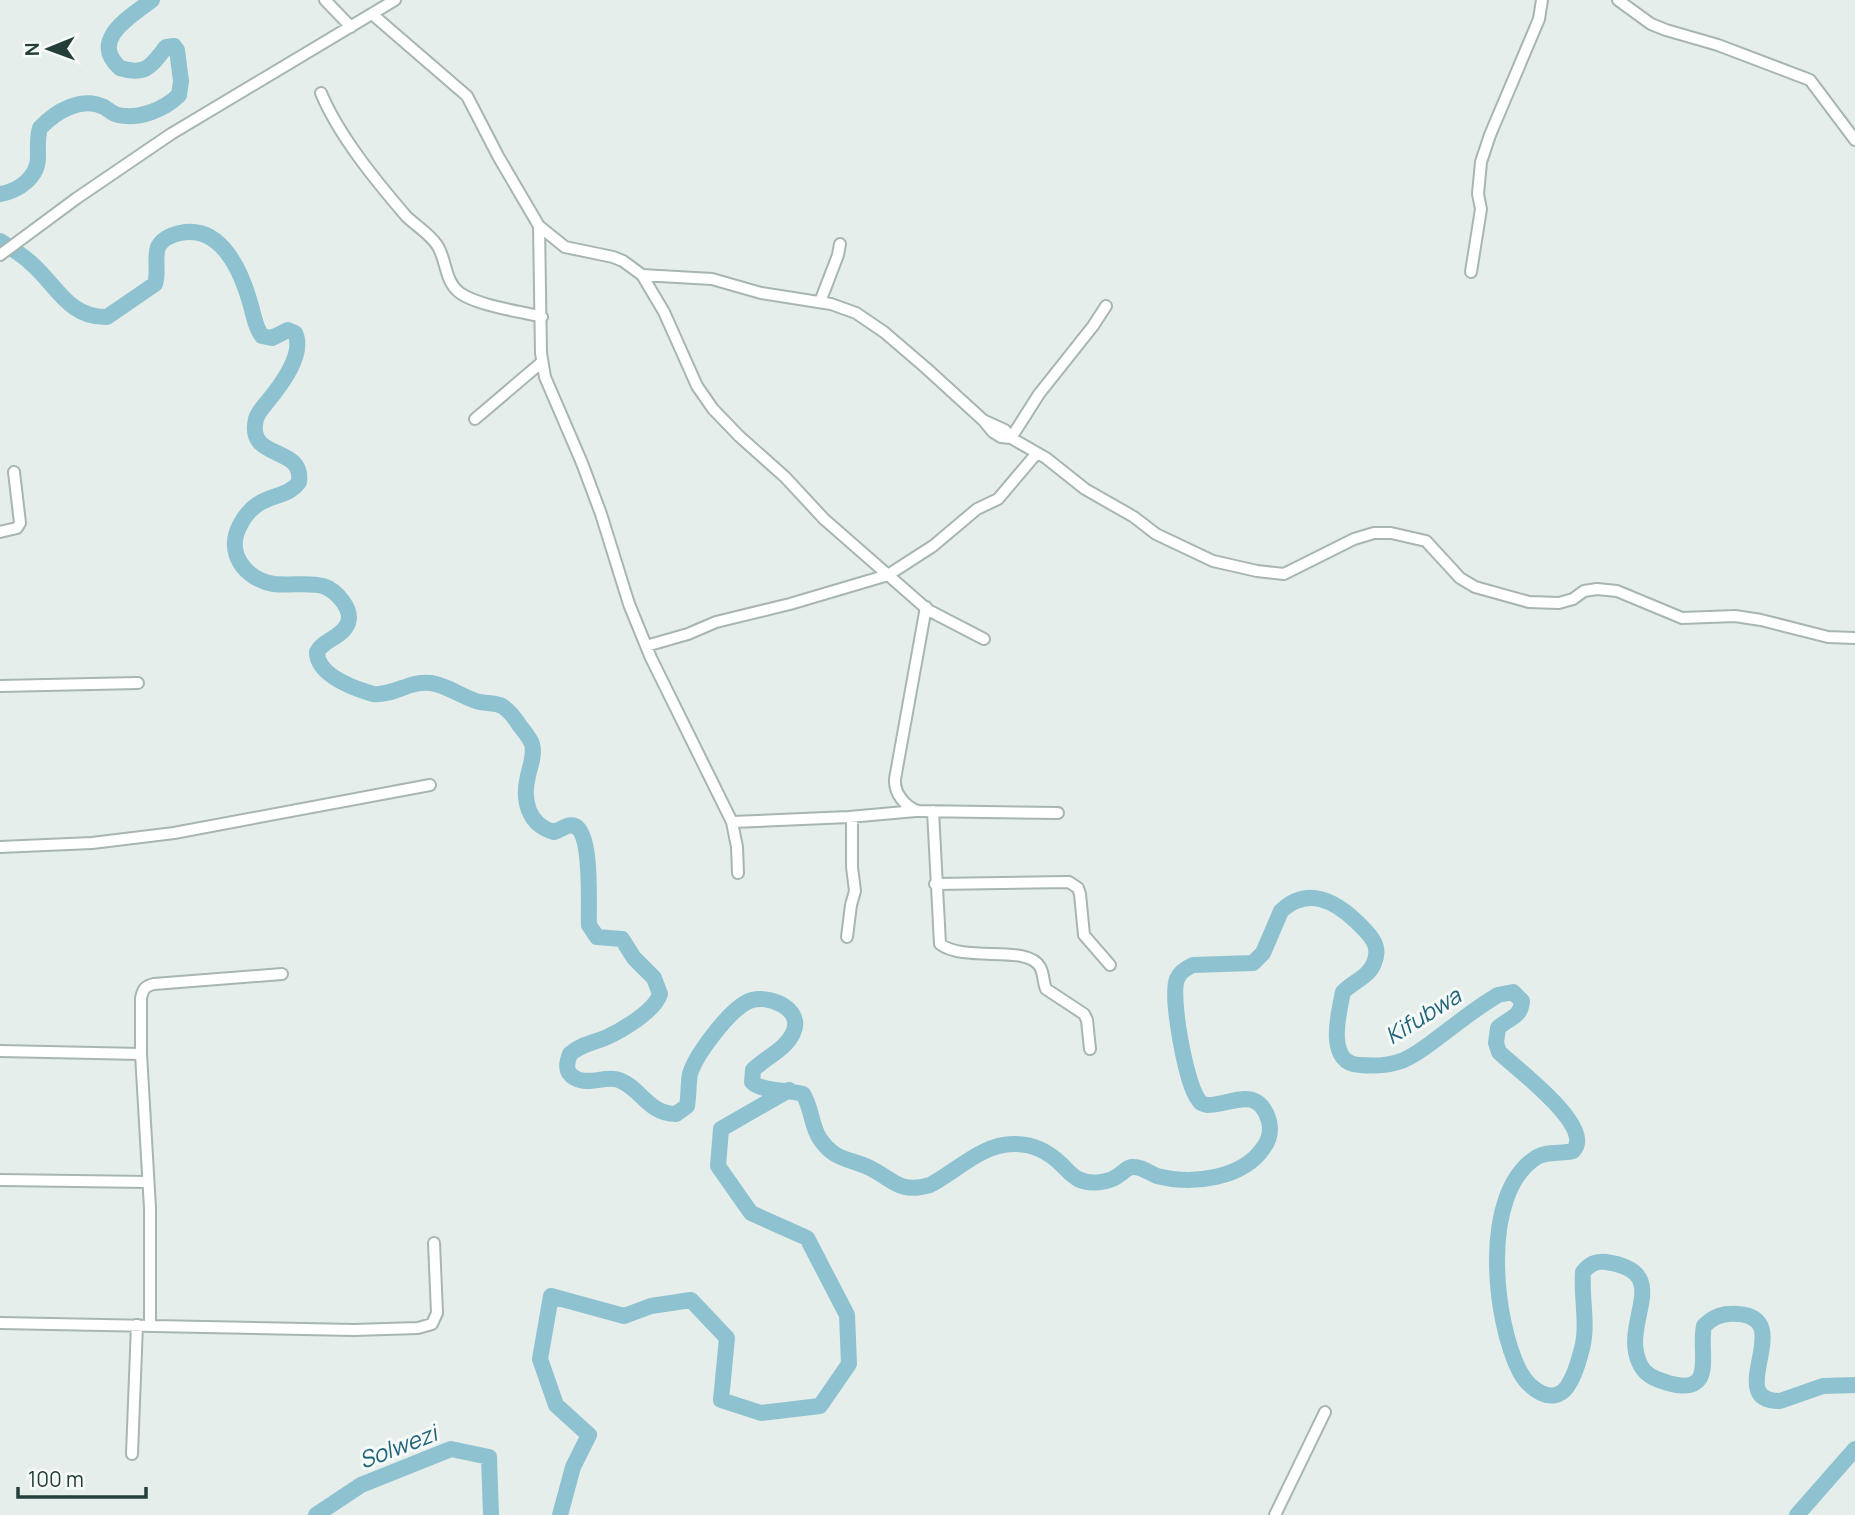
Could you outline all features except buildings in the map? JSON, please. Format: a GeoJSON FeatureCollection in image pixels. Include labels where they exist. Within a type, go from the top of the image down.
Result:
{"type":"FeatureCollection","features":[{"type":"Feature","properties":{"kind":"street"},"geometry":{"type":"LineString","coordinates":[[325,0],[351,27]]}},
{"type":"Feature","properties":{"kind":"street"},"geometry":{"type":"LineString","coordinates":[[0,255],[171,134],[395,0]]}},
{"type":"Feature","properties":{"kind":"street"},"geometry":{"type":"LineString","coordinates":[[1471,272],[1481,209],[1478,194],[1481,162],[1539,19],[1542,0]]}},
{"type":"Feature","properties":{"kind":"street"},"geometry":{"type":"LineString","coordinates":[[1618,0],[1651,24],[1718,45],[1810,80],[1855,140]]}},
{"type":"Feature","properties":{"kind":"street"},"geometry":{"type":"LineString","coordinates":[[372,14],[472,102],[498,156],[538,226],[565,247],[612,257],[623,261],[642,275],[664,312],[697,386],[713,409],[739,436],[785,477],[824,519],[926,607],[984,639]]}},
{"type":"Feature","properties":{"kind":"street"},"geometry":{"type":"LineString","coordinates":[[321,93],[350,143],[397,205],[436,243],[448,277],[459,292],[471,298],[542,317]]}},
{"type":"Feature","properties":{"kind":"street"},"geometry":{"type":"LineString","coordinates":[[538,226],[542,362],[548,388],[582,463],[629,604],[646,646],[732,822],[738,873]]}},
{"type":"Feature","properties":{"kind":"street"},"geometry":{"type":"LineString","coordinates":[[820,302],[840,244]]}},
{"type":"Feature","properties":{"kind":"street"},"geometry":{"type":"LineString","coordinates":[[642,275],[712,279],[761,293],[820,302],[866,318],[908,351],[984,420],[1005,430],[1011,438],[1037,453],[1085,489],[1134,517],[1156,534],[1217,562],[1284,574],[1354,539],[1374,533],[1391,533],[1426,541],[1460,578],[1475,587],[1529,602],[1559,603],[1597,589],[1617,591],[1682,618],[1735,616],[1828,637],[1855,638]]}},
{"type":"Feature","properties":{"kind":"street"},"geometry":{"type":"LineString","coordinates":[[1011,438],[1050,379],[1106,306]]}},
{"type":"Feature","properties":{"kind":"street"},"geometry":{"type":"LineString","coordinates":[[475,419],[542,362]]}},
{"type":"Feature","properties":{"kind":"street"},"geometry":{"type":"LineString","coordinates":[[646,646],[688,634],[716,622],[790,604],[888,575],[933,547],[977,509],[998,499],[1037,453]]}},
{"type":"Feature","properties":{"kind":"street"},"geometry":{"type":"LineString","coordinates":[[0,532],[17,528],[20,523],[15,472]]}},
{"type":"Feature","properties":{"kind":"street"},"geometry":{"type":"LineString","coordinates":[[918,811],[908,807],[895,784],[926,607]]}},
{"type":"Feature","properties":{"kind":"street"},"geometry":{"type":"LineString","coordinates":[[0,686],[138,683]]}},
{"type":"Feature","properties":{"kind":"street"},"geometry":{"type":"LineString","coordinates":[[0,847],[92,843],[174,833],[430,785]]}},
{"type":"Feature","properties":{"kind":"street"},"geometry":{"type":"LineString","coordinates":[[732,822],[918,811],[1058,813]]}},
{"type":"Feature","properties":{"kind":"street"},"geometry":{"type":"LineString","coordinates":[[933,811],[938,940],[948,949],[968,954],[1013,954],[1037,963],[1042,970],[1046,989],[1084,1014],[1090,1049]]}},
{"type":"Feature","properties":{"kind":"street"},"geometry":{"type":"LineString","coordinates":[[848,937],[855,891],[852,817]]}},
{"type":"Feature","properties":{"kind":"street"},"geometry":{"type":"LineString","coordinates":[[936,884],[1069,882],[1078,888],[1080,894],[1084,935],[1110,965]]}},
{"type":"Feature","properties":{"kind":"street"},"geometry":{"type":"LineString","coordinates":[[150,1326],[141,998],[146,986],[282,974]]}},
{"type":"Feature","properties":{"kind":"street"},"geometry":{"type":"LineString","coordinates":[[0,1051],[141,1054]]}},
{"type":"Feature","properties":{"kind":"street"},"geometry":{"type":"LineString","coordinates":[[0,1180],[148,1182]]}},
{"type":"Feature","properties":{"kind":"street"},"geometry":{"type":"LineString","coordinates":[[0,1323],[354,1330],[418,1328],[432,1324],[437,1313],[434,1243]]}},
{"type":"Feature","properties":{"kind":"street"},"geometry":{"type":"LineString","coordinates":[[132,1454],[137,1325]]}},
{"type":"Feature","properties":{"kind":"street"},"geometry":{"type":"LineString","coordinates":[[1275,1515],[1325,1412]]}},
{"type":"Feature","properties":{"kind":"waterway","name":"Kifubwa"},"geometry":{"type":"LineString","coordinates":[[0,194],[14,190],[31,177],[37,164],[40,128],[61,111],[87,103],[104,107],[118,115],[143,115],[167,105],[179,95],[181,81],[177,50],[174,46],[166,47],[152,64],[136,71],[120,68],[112,58],[109,48],[116,30],[152,0]]}},
{"type":"Feature","properties":{"kind":"waterway","name":"Kifubwa"},"geometry":{"type":"LineString","coordinates":[[0,241],[28,261],[73,306],[94,316],[107,317],[155,284],[158,247],[164,240],[180,233],[195,232],[208,236],[219,243],[236,266],[262,336],[272,338],[288,330],[295,333],[297,350],[294,360],[285,378],[258,414],[255,432],[259,442],[293,462],[298,470],[299,482],[286,492],[263,501],[247,514],[236,535],[237,555],[254,577],[274,584],[323,586],[346,606],[349,618],[345,628],[317,652],[329,674],[373,694],[388,693],[416,684],[437,684],[476,701],[502,706],[528,737],[533,752],[526,794],[533,818],[545,829],[554,832],[572,825],[581,832],[587,856],[589,925],[597,937],[622,939],[634,958],[654,978],[660,994],[645,1014],[605,1038],[582,1046],[570,1054],[567,1068],[569,1074],[575,1078],[586,1081],[619,1080],[658,1110],[676,1114],[687,1106],[690,1074],[714,1034],[740,1007],[755,999],[763,999],[781,1004],[793,1016],[795,1024],[790,1039],[753,1070],[752,1082],[768,1089],[803,1094],[817,1134],[831,1151],[904,1187],[930,1185],[981,1153],[1003,1145],[1015,1144],[1028,1145],[1046,1153],[1076,1178],[1088,1182],[1110,1180],[1132,1167],[1171,1179],[1216,1177],[1230,1173],[1255,1158],[1268,1141],[1269,1121],[1264,1110],[1251,1100],[1207,1105],[1199,1101],[1193,1090],[1180,1040],[1175,989],[1177,979],[1184,970],[1193,965],[1253,963],[1263,953],[1281,911],[1301,899],[1321,899],[1340,908],[1357,922],[1375,945],[1376,957],[1372,968],[1343,992],[1337,1037],[1338,1048],[1349,1063],[1379,1065],[1402,1061],[1498,995],[1513,992],[1522,1001],[1517,1014],[1498,1028],[1496,1043],[1499,1052],[1551,1098],[1564,1113],[1577,1141],[1573,1151],[1541,1155],[1519,1175],[1506,1199],[1499,1228],[1497,1259],[1504,1322],[1511,1350],[1520,1372],[1529,1384],[1548,1395],[1561,1393],[1567,1387],[1577,1366],[1583,1342],[1583,1272],[1593,1264],[1606,1262],[1626,1267],[1638,1276],[1642,1287],[1642,1300],[1635,1346],[1641,1366],[1654,1378],[1684,1386],[1694,1384],[1700,1378],[1702,1370],[1704,1326],[1719,1316],[1738,1314],[1755,1319],[1762,1329],[1757,1388],[1764,1398],[1780,1401],[1823,1386],[1855,1385]]}},
{"type":"Feature","properties":{"kind":"waterway","name":"Solwezi"},"geometry":{"type":"LineString","coordinates":[[560,1515],[573,1467],[589,1435],[556,1405],[540,1359],[551,1296],[624,1316],[651,1306],[691,1300],[727,1338],[721,1400],[761,1413],[820,1406],[849,1364],[847,1315],[807,1238],[751,1213],[718,1166],[721,1129],[789,1090]]}},
{"type":"Feature","properties":{"kind":"waterway","name":"Solwezi"},"geometry":{"type":"LineString","coordinates":[[316,1515],[361,1485],[451,1449],[489,1457],[491,1515]]}},
{"type":"Feature","properties":{"kind":"waterway","name":"Kifubwa"},"geometry":{"type":"LineString","coordinates":[[1797,1515],[1855,1449]]}}]}
